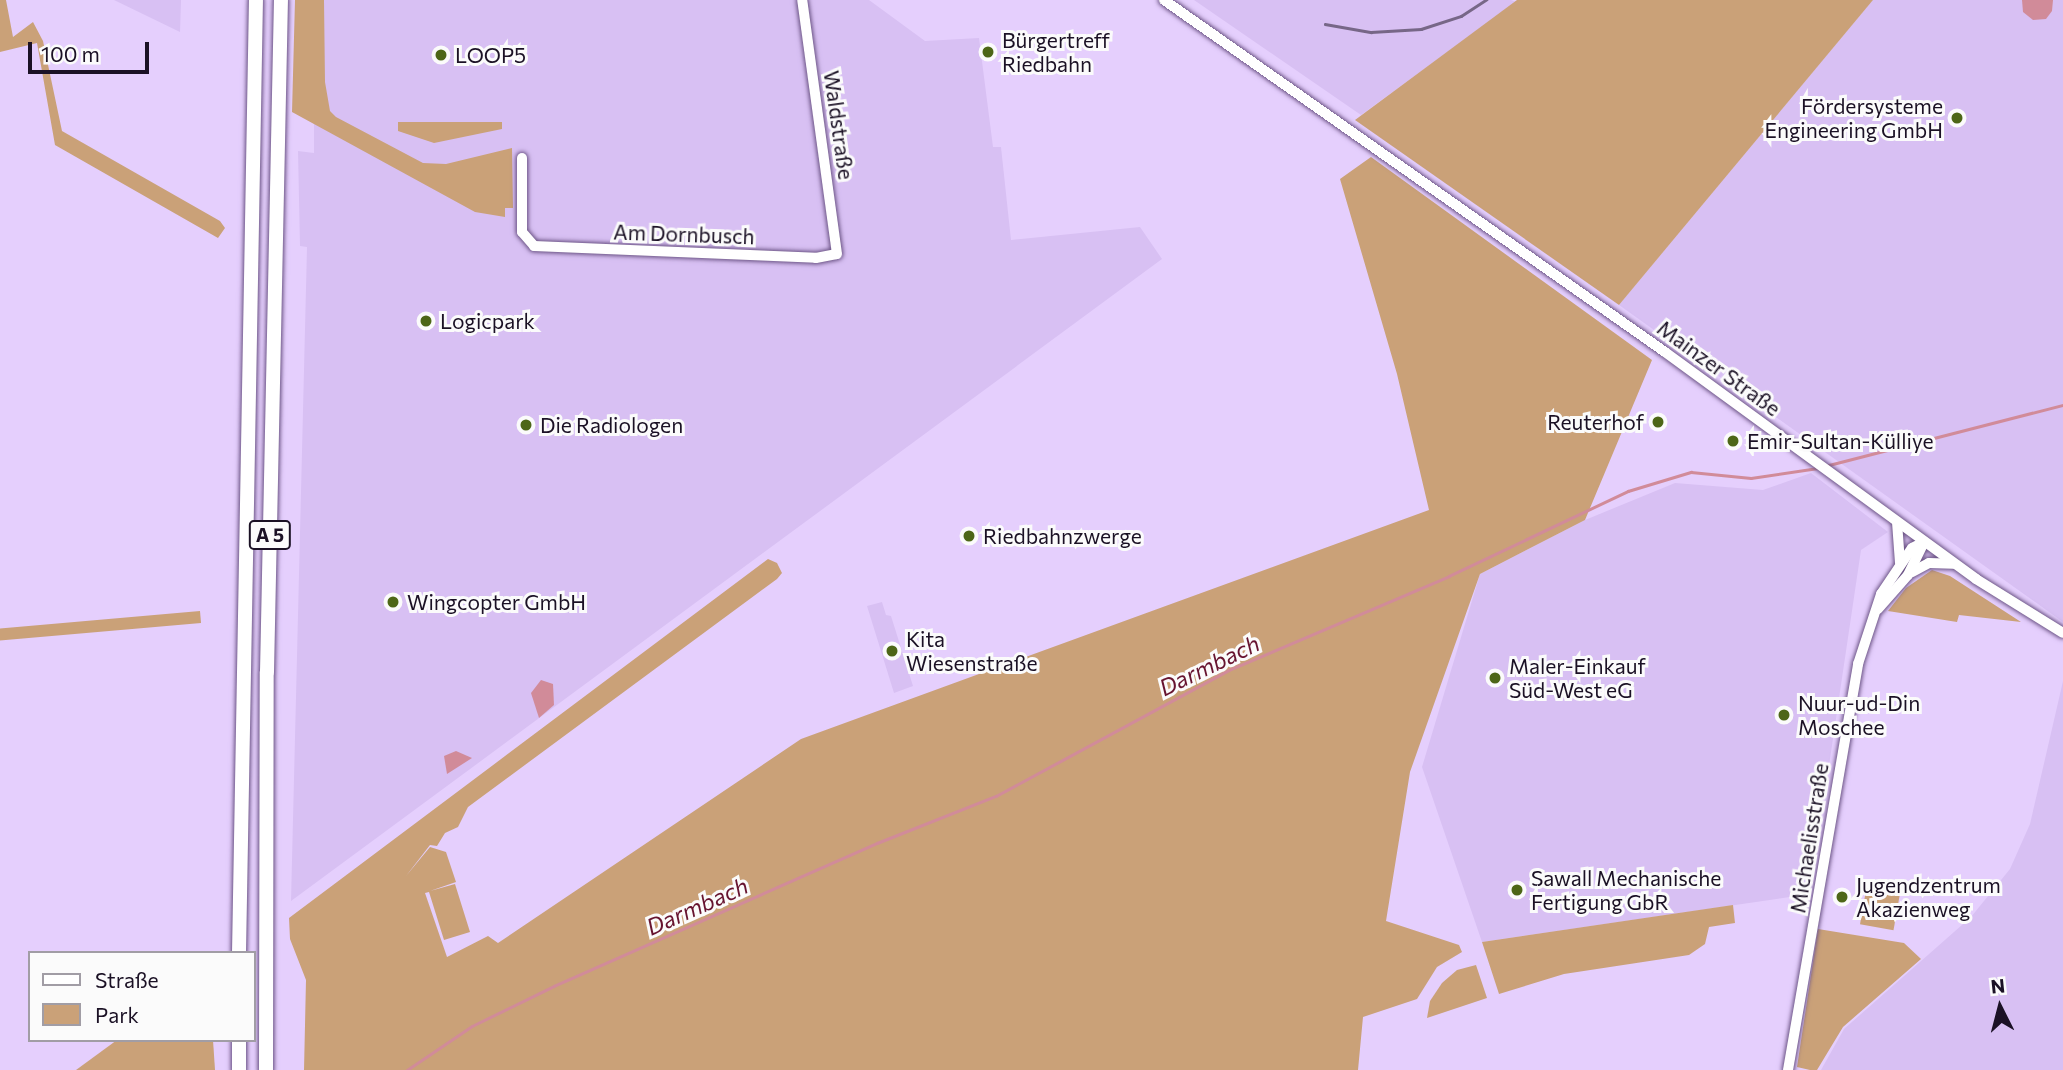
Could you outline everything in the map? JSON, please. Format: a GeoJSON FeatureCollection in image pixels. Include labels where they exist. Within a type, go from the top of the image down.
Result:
{"type":"FeatureCollection","features":[{"type":"Feature","properties":{"kind":"highway","name":"A 5"},"geometry":{"type":"LineString","coordinates":[[239,951],[256,0]]}},
{"type":"Feature","properties":{"kind":"highway","name":"A 5"},"geometry":{"type":"LineString","coordinates":[[266,1070],[267,672],[281,0]]}},
{"type":"Feature","properties":{"kind":"highway"},"geometry":{"type":"LineString","coordinates":[[239,1042],[239,1070]]}},
{"type":"Feature","properties":{"kind":"street","name":"Waldstraße"},"geometry":{"type":"LineString","coordinates":[[802,0],[837,254]]}},
{"type":"Feature","properties":{"kind":"street","name":"Mainzer Straße"},"geometry":{"type":"LineString","coordinates":[[1164,0],[1354,131],[1809,456],[1924,542],[2040,623],[2063,633]]}},
{"type":"Feature","properties":{"kind":"street","name":"Am Dornbusch"},"geometry":{"type":"LineString","coordinates":[[522,158],[522,229],[530,244],[816,258],[837,254]]}},
{"type":"Feature","properties":{"kind":"street"},"geometry":{"type":"LineString","coordinates":[[1897,522],[1900,563]]}},
{"type":"Feature","properties":{"kind":"street","name":"Michaelisstraße"},"geometry":{"type":"LineString","coordinates":[[1788,1070],[1858,664],[1874,614],[1900,563],[1924,542]]}},
{"type":"Feature","properties":{"kind":"street","name":"Michaelisstraße"},"geometry":{"type":"LineString","coordinates":[[1874,614],[1908,575],[1922,554],[1924,542]]}},
{"type":"Feature","properties":{"kind":"street"},"geometry":{"type":"LineString","coordinates":[[1908,575],[1929,563],[1956,564]]}},
{"type":"Feature","properties":{"kind":"shaded area"},"geometry":{"type":"Polygon","coordinates":[[[114,0],[181,0],[180,32],[114,0]]]}},
{"type":"Feature","properties":{"kind":"shaded area"},"geometry":{"type":"Polygon","coordinates":[[[314,0],[869,0],[925,41],[979,38],[993,147],[1001,147],[1011,240],[1140,227],[1162,259],[291,901],[307,247],[300,246],[298,151],[314,153],[314,0]]]}},
{"type":"Feature","properties":{"kind":"shaded area"},"geometry":{"type":"Polygon","coordinates":[[[1194,0],[1511,0],[1516,2],[1361,115],[1194,0]]]}},
{"type":"Feature","properties":{"kind":"shaded area"},"geometry":{"type":"Polygon","coordinates":[[[1873,0],[2063,0],[2063,622],[1619,305],[1873,0]]]}},
{"type":"Feature","properties":{"kind":"shaded area"},"geometry":{"type":"Polygon","coordinates":[[[2022,0],[2053,0],[2052,11],[2046,19],[2033,20],[2023,12],[2022,0]]]}},
{"type":"Feature","properties":{"kind":"shaded area"},"geometry":{"type":"Polygon","coordinates":[[[1811,473],[1888,532],[1861,550],[1810,894],[1482,942],[1422,767],[1480,574],[1585,520],[1675,483],[1763,490],[1811,473]]]}},
{"type":"Feature","properties":{"kind":"shaded area","name":"Kita Wiesenstraße"},"geometry":{"type":"Polygon","coordinates":[[[882,602],[886,615],[891,616],[913,686],[894,693],[867,606],[882,602]]]}},
{"type":"Feature","properties":{"kind":"shaded area"},"geometry":{"type":"Polygon","coordinates":[[[541,680],[553,684],[554,705],[539,718],[531,693],[541,680]]]}},
{"type":"Feature","properties":{"kind":"shaded area"},"geometry":{"type":"Polygon","coordinates":[[[2063,681],[2063,1070],[1821,1070],[1844,1029],[1971,917],[2010,869],[2030,824],[2063,681]]]}},
{"type":"Feature","properties":{"kind":"shaded area"},"geometry":{"type":"Polygon","coordinates":[[[456,751],[472,758],[447,774],[444,756],[456,751]]]}},
{"type":"Feature","properties":{"kind":"green space"},"geometry":{"type":"Polygon","coordinates":[[[0,0],[6,0],[13,37],[33,22],[43,41],[62,131],[220,221],[225,228],[218,238],[55,145],[37,43],[0,52],[0,0]]]}},
{"type":"Feature","properties":{"kind":"green space"},"geometry":{"type":"Polygon","coordinates":[[[295,0],[324,0],[325,82],[330,111],[336,117],[423,163],[446,164],[512,148],[513,208],[505,208],[505,217],[475,212],[292,112],[295,0]]]}},
{"type":"Feature","properties":{"kind":"green space"},"geometry":{"type":"Polygon","coordinates":[[[1517,0],[1873,0],[1619,305],[1355,120],[1517,0]]]}},
{"type":"Feature","properties":{"kind":"green space"},"geometry":{"type":"Polygon","coordinates":[[[398,122],[502,122],[502,129],[434,143],[398,131],[398,122]]]}},
{"type":"Feature","properties":{"kind":"green space"},"geometry":{"type":"Polygon","coordinates":[[[1371,157],[1652,360],[1585,520],[1480,574],[1410,772],[1386,921],[1459,945],[1462,952],[1437,967],[1417,999],[1363,1017],[1358,1070],[304,1070],[306,980],[290,939],[289,918],[768,559],[777,563],[782,573],[777,579],[468,807],[458,827],[445,833],[437,846],[430,845],[406,876],[430,847],[446,852],[456,882],[430,891],[455,884],[470,932],[444,940],[429,892],[425,893],[447,957],[488,936],[498,943],[801,739],[1429,510],[1397,374],[1340,179],[1371,157]]]}},
{"type":"Feature","properties":{"kind":"green space"},"geometry":{"type":"Polygon","coordinates":[[[1932,570],[1950,576],[2021,622],[1959,615],[1957,622],[1888,611],[1906,588],[1932,570]]]}},
{"type":"Feature","properties":{"kind":"green space"},"geometry":{"type":"Polygon","coordinates":[[[200,611],[201,623],[0,641],[0,628],[200,611]]]}},
{"type":"Feature","properties":{"kind":"green space"},"geometry":{"type":"Polygon","coordinates":[[[1868,879],[1901,885],[1893,930],[1860,924],[1868,879]]]}},
{"type":"Feature","properties":{"kind":"green space"},"geometry":{"type":"Polygon","coordinates":[[[1733,905],[1735,923],[1709,927],[1705,944],[1689,955],[1564,974],[1499,994],[1482,942],[1733,905]]]}},
{"type":"Feature","properties":{"kind":"green space"},"geometry":{"type":"Polygon","coordinates":[[[1818,929],[1904,943],[1921,959],[1843,1027],[1817,1070],[1810,1070],[1797,1067],[1818,929]]]}},
{"type":"Feature","properties":{"kind":"green space"},"geometry":{"type":"Polygon","coordinates":[[[1476,965],[1487,998],[1427,1018],[1430,1001],[1442,983],[1457,970],[1476,965]]]}},
{"type":"Feature","properties":{"kind":"green space"},"geometry":{"type":"Polygon","coordinates":[[[114,1042],[213,1042],[215,1070],[76,1070],[114,1042]]]}},
{"type":"Feature","properties":{"kind":"waterway","name":"Darmbach"},"geometry":{"type":"LineString","coordinates":[[1825,466],[2063,405]]}},
{"type":"Feature","properties":{"kind":"waterway","name":"Darmbach"},"geometry":{"type":"LineString","coordinates":[[407,1070],[472,1026],[554,986],[877,843],[996,796],[1229,670],[1449,576],[1628,491],[1691,472],[1751,478],[1819,468]]}},
{"type":"Feature","properties":{"kind":"railway"},"geometry":{"type":"LineString","coordinates":[[1325,24],[1371,32],[1421,29],[1461,16],[1486,0]]}},
{"type":"Feature","properties":{"kind":"place","name":"Bürgertreff Riedbahn"},"geometry":{"type":"Point","coordinates":[988,52]}},
{"type":"Feature","properties":{"kind":"place","name":"LOOP5"},"geometry":{"type":"Point","coordinates":[441,55]}},
{"type":"Feature","properties":{"kind":"place","name":"Fördersysteme Engineering GmbH"},"geometry":{"type":"Point","coordinates":[1957,118]}},
{"type":"Feature","properties":{"kind":"place","name":"Logicpark"},"geometry":{"type":"Point","coordinates":[426,321]}},
{"type":"Feature","properties":{"kind":"place","name":"Reuterhof"},"geometry":{"type":"Point","coordinates":[1658,422]}},
{"type":"Feature","properties":{"kind":"place","name":"Die Radiologen"},"geometry":{"type":"Point","coordinates":[526,425]}},
{"type":"Feature","properties":{"kind":"place","name":"Emir-Sultan-Külliye"},"geometry":{"type":"Point","coordinates":[1733,441]}},
{"type":"Feature","properties":{"kind":"place","name":"Riedbahnzwerge"},"geometry":{"type":"Point","coordinates":[969,536]}},
{"type":"Feature","properties":{"kind":"place","name":"Wingcopter GmbH"},"geometry":{"type":"Point","coordinates":[393,602]}},
{"type":"Feature","properties":{"kind":"place","name":"Kita Wiesenstraße"},"geometry":{"type":"Point","coordinates":[892,651]}},
{"type":"Feature","properties":{"kind":"place","name":"Maler-Einkauf Süd-West eG"},"geometry":{"type":"Point","coordinates":[1495,678]}},
{"type":"Feature","properties":{"kind":"place","name":"Nuur-ud-Din Moschee"},"geometry":{"type":"Point","coordinates":[1784,715]}},
{"type":"Feature","properties":{"kind":"place","name":"Sawall Mechanische Fertigung GbR"},"geometry":{"type":"Point","coordinates":[1517,890]}},
{"type":"Feature","properties":{"kind":"place","name":"Jugendzentrum Akazienweg"},"geometry":{"type":"Point","coordinates":[1842,897]}}]}
